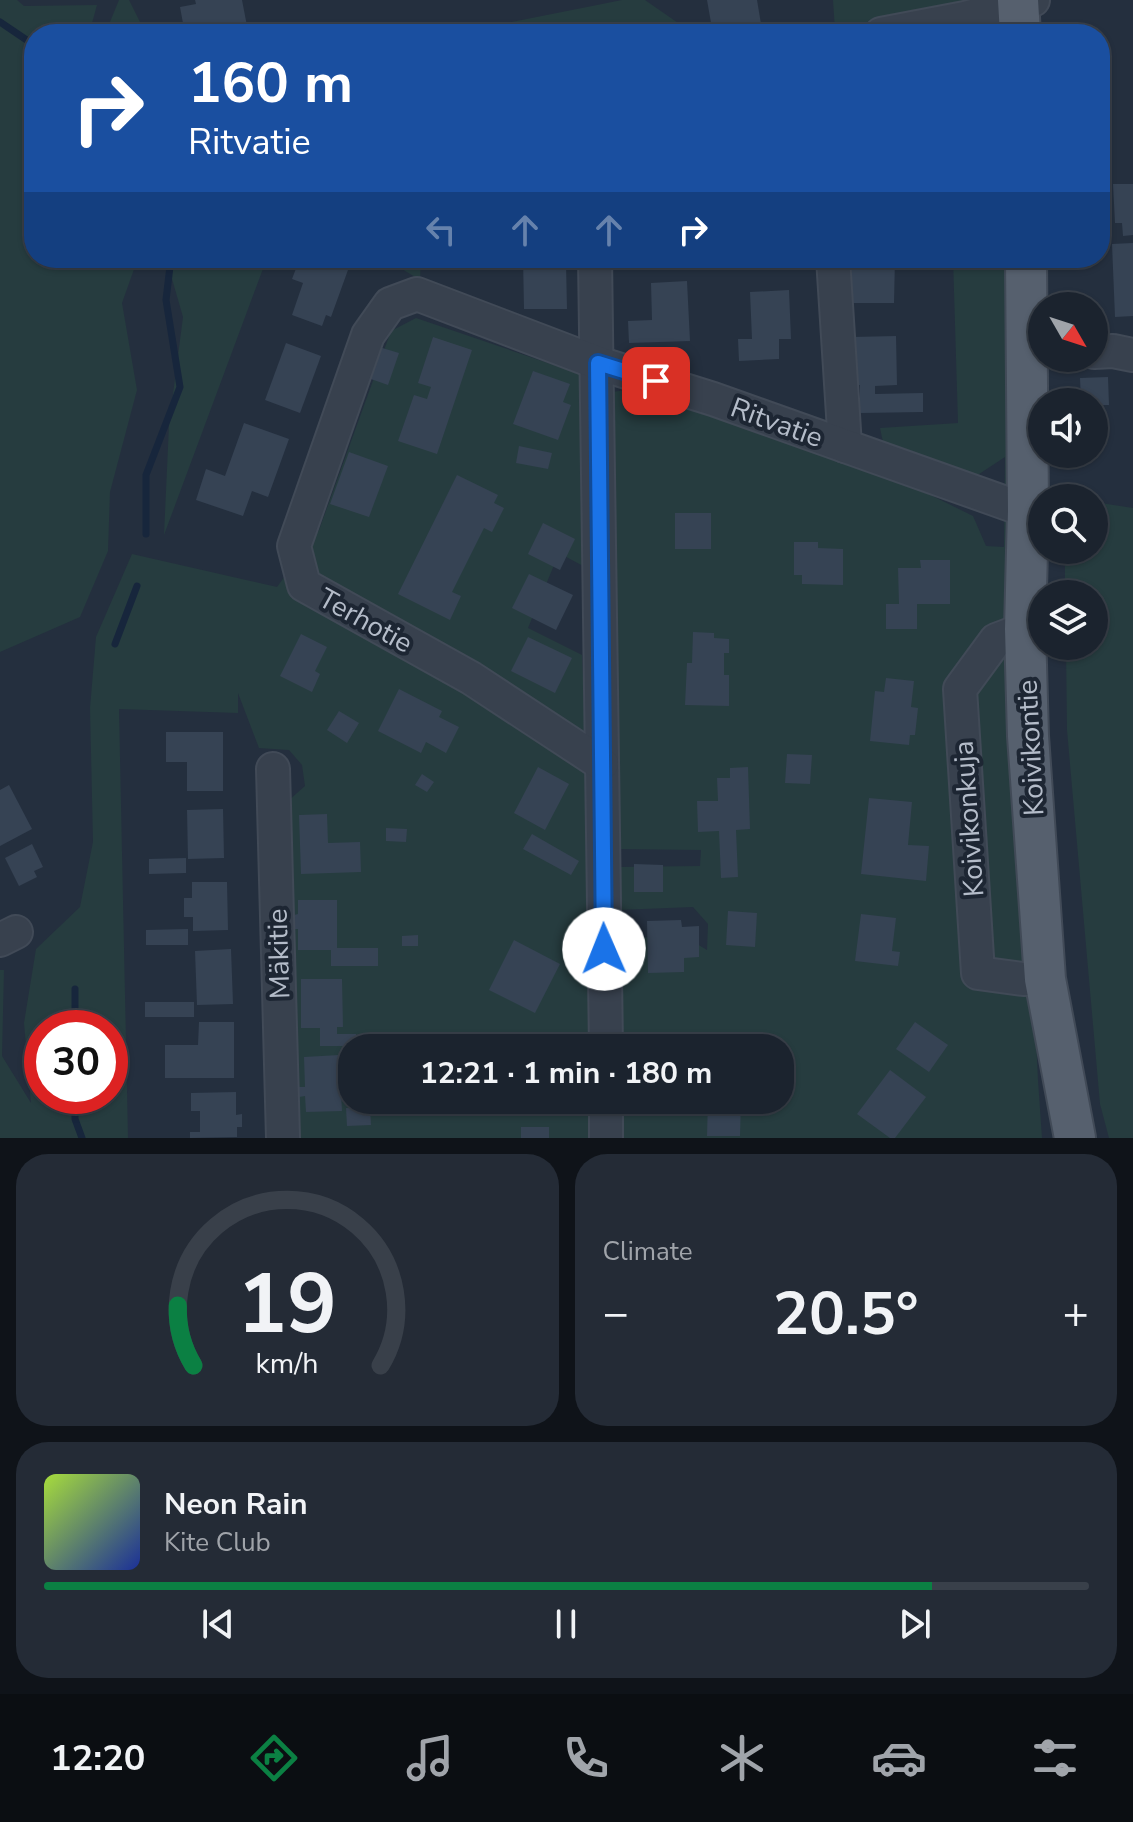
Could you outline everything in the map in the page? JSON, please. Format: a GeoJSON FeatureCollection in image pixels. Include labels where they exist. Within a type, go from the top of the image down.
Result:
{"type":"FeatureCollection","features":[{"type":"Feature","properties":{"kind":"main road","name":"Koivikontie"},"geometry":{"type":"LineString","coordinates":[[1027,268],[1029,292]]}},
{"type":"Feature","properties":{"kind":"main road","name":"Koivikontie"},"geometry":{"type":"LineString","coordinates":[[1029,484],[1034,372]]}},
{"type":"Feature","properties":{"kind":"main road","name":"Koivikontie"},"geometry":{"type":"LineString","coordinates":[[1028,511],[1025,629],[1028,736],[1045,979],[1075,1138]]}},
{"type":"Feature","properties":{"kind":"street"},"geometry":{"type":"LineString","coordinates":[[934,24],[1022,10]]}},
{"type":"Feature","properties":{"kind":"street"},"geometry":{"type":"LineString","coordinates":[[595,268],[606,1034]]}},
{"type":"Feature","properties":{"kind":"street"},"geometry":{"type":"LineString","coordinates":[[834,268],[845,446]]}},
{"type":"Feature","properties":{"kind":"street","name":"Ritvatie"},"geometry":{"type":"LineString","coordinates":[[390,304],[417,294],[598,363],[713,399],[1028,511]]}},
{"type":"Feature","properties":{"kind":"street","name":"Terhotie"},"geometry":{"type":"LineString","coordinates":[[390,304],[368,335],[294,546],[304,585],[471,678],[602,764]]}},
{"type":"Feature","properties":{"kind":"street"},"geometry":{"type":"LineString","coordinates":[[1108,351],[1133,355]]}},
{"type":"Feature","properties":{"kind":"street","name":"Koivikonkuja"},"geometry":{"type":"LineString","coordinates":[[1025,629],[996,640],[960,689],[961,714],[978,973],[1045,979]]}},
{"type":"Feature","properties":{"kind":"street","name":"Mäkitie"},"geometry":{"type":"LineString","coordinates":[[273,769],[283,1138]]}},
{"type":"Feature","properties":{"kind":"street"},"geometry":{"type":"LineString","coordinates":[[606,1114],[606,1138]]}},
{"type":"Feature","properties":{"kind":"green space"},"geometry":{"type":"Polygon","coordinates":[[[0,0],[17,0],[24,6],[97,5],[92,24],[24,24],[24,268],[134,268],[122,303],[137,390],[110,492],[108,551],[80,617],[0,652],[0,0]]]}},
{"type":"Feature","properties":{"kind":"green space"},"geometry":{"type":"Polygon","coordinates":[[[119,0],[129,0],[141,24],[109,24],[119,0]]]}},
{"type":"Feature","properties":{"kind":"green space"},"geometry":{"type":"Polygon","coordinates":[[[622,0],[645,0],[680,24],[502,24],[622,0]]]}},
{"type":"Feature","properties":{"kind":"green space"},"geometry":{"type":"Polygon","coordinates":[[[833,0],[1009,0],[1009,24],[835,24],[833,0]]]}},
{"type":"Feature","properties":{"kind":"green space"},"geometry":{"type":"Polygon","coordinates":[[[169,268],[263,268],[164,535],[169,425],[183,317],[169,268]]]}},
{"type":"Feature","properties":{"kind":"green space"},"geometry":{"type":"Polygon","coordinates":[[[400,268],[421,268],[420,280],[400,268]]]}},
{"type":"Feature","properties":{"kind":"green space"},"geometry":{"type":"Polygon","coordinates":[[[953,268],[1011,268],[1013,545],[1042,1138],[620,1138],[620,1114],[794,1114],[794,1034],[620,1034],[619,937],[687,938],[707,950],[708,924],[693,907],[618,910],[618,867],[700,866],[701,850],[616,849],[612,392],[635,389],[892,476],[973,516],[986,546],[1004,547],[1005,457],[973,478],[884,447],[880,428],[958,423],[953,268]]]}},
{"type":"Feature","properties":{"kind":"green space"},"geometry":{"type":"Polygon","coordinates":[[[416,318],[583,375],[583,566],[559,553],[528,628],[582,655],[599,1034],[338,1034],[338,1114],[601,1114],[602,1138],[298,1138],[288,801],[305,786],[302,765],[289,750],[259,748],[238,693],[238,713],[119,709],[125,1010],[26,1010],[36,949],[80,907],[93,842],[90,708],[96,637],[132,554],[277,587],[319,530],[391,331],[416,318]]]}},
{"type":"Feature","properties":{"kind":"green space"},"geometry":{"type":"Polygon","coordinates":[[[1108,504],[1133,508],[1133,1138],[1109,1138],[1100,1104],[1067,730],[1066,660],[1108,660],[1108,580],[1065,580],[1065,564],[1108,564],[1108,504]]]}},
{"type":"Feature","properties":{"kind":"green space"},"geometry":{"type":"Polygon","coordinates":[[[0,970],[4,970],[2,1056],[24,1092],[24,1114],[127,1114],[128,1138],[0,1138],[0,970]]]}},
{"type":"Feature","properties":{"kind":"building"},"geometry":{"type":"Polygon","coordinates":[[[195,0],[242,0],[247,24],[183,24],[180,7],[196,4],[195,0]]]}},
{"type":"Feature","properties":{"kind":"building"},"geometry":{"type":"Polygon","coordinates":[[[707,0],[757,0],[761,24],[711,24],[707,0]]]}},
{"type":"Feature","properties":{"kind":"building"},"geometry":{"type":"Polygon","coordinates":[[[1113,184],[1133,184],[1133,235],[1123,236],[1122,223],[1115,223],[1113,184]]]}},
{"type":"Feature","properties":{"kind":"building"},"geometry":{"type":"Polygon","coordinates":[[[1133,243],[1133,316],[1115,317],[1112,244],[1133,243]]]}},
{"type":"Feature","properties":{"kind":"building"},"geometry":{"type":"Polygon","coordinates":[[[296,268],[348,270],[331,317],[326,315],[322,326],[292,315],[303,283],[292,279],[296,268]]]}},
{"type":"Feature","properties":{"kind":"building"},"geometry":{"type":"Polygon","coordinates":[[[523,268],[566,268],[567,309],[524,309],[523,268]]]}},
{"type":"Feature","properties":{"kind":"building"},"geometry":{"type":"Polygon","coordinates":[[[848,268],[895,268],[894,303],[847,303],[848,268]]]}},
{"type":"Feature","properties":{"kind":"building"},"geometry":{"type":"Polygon","coordinates":[[[687,281],[690,341],[629,343],[628,321],[652,320],[651,283],[687,281]]]}},
{"type":"Feature","properties":{"kind":"building"},"geometry":{"type":"Polygon","coordinates":[[[789,290],[791,339],[779,339],[779,359],[739,361],[738,339],[752,339],[750,292],[789,290]]]}},
{"type":"Feature","properties":{"kind":"building"},"geometry":{"type":"Polygon","coordinates":[[[896,336],[897,385],[875,386],[875,394],[923,393],[923,412],[860,413],[860,385],[853,385],[852,337],[896,336]]]}},
{"type":"Feature","properties":{"kind":"building"},"geometry":{"type":"Polygon","coordinates":[[[433,337],[472,350],[437,454],[398,441],[414,395],[427,399],[431,387],[418,383],[433,337]]]}},
{"type":"Feature","properties":{"kind":"building"},"geometry":{"type":"Polygon","coordinates":[[[286,343],[321,356],[300,413],[265,400],[286,343]]]}},
{"type":"Feature","properties":{"kind":"building"},"geometry":{"type":"Polygon","coordinates":[[[379,347],[399,353],[388,385],[368,378],[379,347]]]}},
{"type":"Feature","properties":{"kind":"building"},"geometry":{"type":"Polygon","coordinates":[[[533,371],[570,384],[563,402],[571,405],[558,440],[513,424],[533,371]]]}},
{"type":"Feature","properties":{"kind":"building"},"geometry":{"type":"Polygon","coordinates":[[[1108,377],[1109,405],[1108,388],[1080,388],[1080,378],[1108,377]]]}},
{"type":"Feature","properties":{"kind":"building"},"geometry":{"type":"Polygon","coordinates":[[[244,423],[289,439],[268,497],[252,491],[243,516],[196,500],[206,469],[225,476],[244,423]]]}},
{"type":"Feature","properties":{"kind":"building"},"geometry":{"type":"Polygon","coordinates":[[[519,446],[552,453],[548,469],[516,463],[519,446]]]}},
{"type":"Feature","properties":{"kind":"building"},"geometry":{"type":"Polygon","coordinates":[[[349,452],[388,466],[369,517],[330,504],[349,452]]]}},
{"type":"Feature","properties":{"kind":"building"},"geometry":{"type":"Polygon","coordinates":[[[457,475],[498,495],[494,503],[504,508],[492,532],[484,528],[452,592],[461,596],[450,620],[398,594],[457,475]]]}},
{"type":"Feature","properties":{"kind":"building"},"geometry":{"type":"Polygon","coordinates":[[[675,513],[711,513],[711,549],[675,549],[675,513]]]}},
{"type":"Feature","properties":{"kind":"building"},"geometry":{"type":"Polygon","coordinates":[[[543,523],[575,539],[560,570],[528,554],[543,523]]]}},
{"type":"Feature","properties":{"kind":"building"},"geometry":{"type":"Polygon","coordinates":[[[794,542],[818,542],[818,548],[843,549],[843,585],[802,584],[802,575],[794,575],[794,542]]]}},
{"type":"Feature","properties":{"kind":"building"},"geometry":{"type":"Polygon","coordinates":[[[920,560],[950,560],[950,604],[917,604],[917,629],[886,629],[886,604],[899,604],[898,568],[921,568],[920,560]]]}},
{"type":"Feature","properties":{"kind":"building"},"geometry":{"type":"Polygon","coordinates":[[[529,574],[573,595],[556,630],[512,608],[529,574]]]}},
{"type":"Feature","properties":{"kind":"building"},"geometry":{"type":"Polygon","coordinates":[[[693,632],[714,633],[714,638],[729,639],[729,653],[724,653],[724,675],[729,675],[729,706],[685,705],[687,663],[692,663],[693,632]]]}},
{"type":"Feature","properties":{"kind":"building"},"geometry":{"type":"Polygon","coordinates":[[[301,634],[327,647],[315,671],[320,674],[312,692],[280,676],[301,634]]]}},
{"type":"Feature","properties":{"kind":"building"},"geometry":{"type":"Polygon","coordinates":[[[528,637],[572,658],[555,693],[511,671],[528,637]]]}},
{"type":"Feature","properties":{"kind":"building"},"geometry":{"type":"Polygon","coordinates":[[[886,678],[914,681],[911,707],[918,708],[915,735],[910,735],[909,745],[870,741],[875,691],[884,692],[886,678]]]}},
{"type":"Feature","properties":{"kind":"building"},"geometry":{"type":"Polygon","coordinates":[[[399,689],[442,711],[439,717],[459,727],[446,753],[426,742],[421,753],[378,731],[399,689]]]}},
{"type":"Feature","properties":{"kind":"building"},"geometry":{"type":"Polygon","coordinates":[[[339,711],[359,723],[347,743],[327,730],[339,711]]]}},
{"type":"Feature","properties":{"kind":"building"},"geometry":{"type":"Polygon","coordinates":[[[166,732],[223,732],[223,791],[187,791],[187,762],[166,762],[166,732]]]}},
{"type":"Feature","properties":{"kind":"building"},"geometry":{"type":"Polygon","coordinates":[[[787,754],[812,755],[810,784],[785,783],[787,754]]]}},
{"type":"Feature","properties":{"kind":"building"},"geometry":{"type":"Polygon","coordinates":[[[538,767],[569,784],[545,830],[514,813],[538,767]]]}},
{"type":"Feature","properties":{"kind":"building"},"geometry":{"type":"Polygon","coordinates":[[[748,767],[750,829],[736,830],[738,877],[721,878],[719,831],[698,832],[697,801],[718,801],[717,778],[730,778],[730,768],[748,767]]]}},
{"type":"Feature","properties":{"kind":"building"},"geometry":{"type":"Polygon","coordinates":[[[422,774],[434,782],[427,792],[415,785],[422,774]]]}},
{"type":"Feature","properties":{"kind":"building"},"geometry":{"type":"Polygon","coordinates":[[[9,785],[32,829],[0,846],[0,790],[9,785]]]}},
{"type":"Feature","properties":{"kind":"building"},"geometry":{"type":"Polygon","coordinates":[[[869,798],[912,802],[908,845],[929,846],[926,881],[861,874],[869,798]]]}},
{"type":"Feature","properties":{"kind":"building"},"geometry":{"type":"Polygon","coordinates":[[[223,809],[224,858],[188,859],[187,810],[223,809]]]}},
{"type":"Feature","properties":{"kind":"building"},"geometry":{"type":"Polygon","coordinates":[[[327,814],[328,843],[360,842],[361,872],[301,874],[299,815],[327,814]]]}},
{"type":"Feature","properties":{"kind":"building"},"geometry":{"type":"Polygon","coordinates":[[[386,828],[407,829],[406,842],[386,841],[386,828]]]}},
{"type":"Feature","properties":{"kind":"building"},"geometry":{"type":"Polygon","coordinates":[[[532,834],[579,861],[571,875],[523,849],[532,834]]]}},
{"type":"Feature","properties":{"kind":"building"},"geometry":{"type":"Polygon","coordinates":[[[32,844],[43,867],[34,871],[37,877],[19,886],[5,858],[32,844]]]}},
{"type":"Feature","properties":{"kind":"building"},"geometry":{"type":"Polygon","coordinates":[[[186,858],[186,873],[149,874],[149,859],[186,858]]]}},
{"type":"Feature","properties":{"kind":"building"},"geometry":{"type":"Polygon","coordinates":[[[634,864],[663,865],[663,892],[634,892],[634,864]]]}},
{"type":"Feature","properties":{"kind":"building"},"geometry":{"type":"Polygon","coordinates":[[[192,882],[227,882],[228,930],[193,931],[193,917],[184,917],[184,898],[192,898],[192,882]]]}},
{"type":"Feature","properties":{"kind":"building"},"geometry":{"type":"Polygon","coordinates":[[[298,900],[337,900],[337,948],[378,948],[378,966],[331,966],[331,950],[298,950],[294,915],[298,914],[298,900]]]}},
{"type":"Feature","properties":{"kind":"building"},"geometry":{"type":"Polygon","coordinates":[[[728,911],[757,913],[755,947],[726,945],[728,911]]]}},
{"type":"Feature","properties":{"kind":"building"},"geometry":{"type":"Polygon","coordinates":[[[861,914],[896,918],[892,951],[900,952],[898,966],[855,961],[861,914]]]}},
{"type":"Feature","properties":{"kind":"building"},"geometry":{"type":"Polygon","coordinates":[[[681,920],[682,927],[699,926],[699,957],[684,958],[684,972],[648,973],[647,921],[681,920]]]}},
{"type":"Feature","properties":{"kind":"building"},"geometry":{"type":"Polygon","coordinates":[[[188,929],[188,945],[146,945],[146,930],[188,929]]]}},
{"type":"Feature","properties":{"kind":"building"},"geometry":{"type":"Polygon","coordinates":[[[418,935],[418,946],[402,946],[402,936],[418,935]]]}},
{"type":"Feature","properties":{"kind":"building"},"geometry":{"type":"Polygon","coordinates":[[[514,940],[560,964],[535,1013],[489,990],[514,940]]]}},
{"type":"Feature","properties":{"kind":"building"},"geometry":{"type":"Polygon","coordinates":[[[231,949],[233,1004],[197,1005],[195,951],[231,949]]]}},
{"type":"Feature","properties":{"kind":"building"},"geometry":{"type":"Polygon","coordinates":[[[301,979],[342,979],[343,1027],[337,1027],[338,1046],[320,1046],[320,1028],[301,1028],[301,979]]]}},
{"type":"Feature","properties":{"kind":"building"},"geometry":{"type":"Polygon","coordinates":[[[145,1002],[194,1002],[194,1017],[145,1017],[145,1002]]]}},
{"type":"Feature","properties":{"kind":"building"},"geometry":{"type":"Polygon","coordinates":[[[199,1022],[234,1022],[234,1078],[165,1078],[165,1045],[198,1045],[199,1022]]]}},
{"type":"Feature","properties":{"kind":"building"},"geometry":{"type":"Polygon","coordinates":[[[915,1022],[948,1045],[929,1072],[896,1049],[915,1022]]]}},
{"type":"Feature","properties":{"kind":"building"},"geometry":{"type":"Polygon","coordinates":[[[338,1055],[338,1111],[306,1112],[305,1096],[299,1097],[299,1087],[305,1087],[304,1057],[338,1055]]]}},
{"type":"Feature","properties":{"kind":"building"},"geometry":{"type":"Polygon","coordinates":[[[890,1070],[926,1097],[895,1138],[890,1138],[857,1114],[890,1070]]]}},
{"type":"Feature","properties":{"kind":"building"},"geometry":{"type":"Polygon","coordinates":[[[236,1092],[236,1115],[242,1114],[242,1127],[237,1127],[237,1137],[190,1138],[190,1132],[200,1132],[200,1111],[191,1111],[191,1093],[236,1092]]]}},
{"type":"Feature","properties":{"kind":"building"},"geometry":{"type":"Polygon","coordinates":[[[346,1114],[370,1114],[371,1125],[347,1126],[346,1114]]]}},
{"type":"Feature","properties":{"kind":"building"},"geometry":{"type":"Polygon","coordinates":[[[708,1114],[741,1114],[740,1136],[707,1136],[708,1114]]]}},
{"type":"Feature","properties":{"kind":"building"},"geometry":{"type":"Polygon","coordinates":[[[521,1127],[549,1127],[549,1138],[521,1138],[521,1127]]]}},
{"type":"Feature","properties":{"kind":"waterway"},"geometry":{"type":"LineString","coordinates":[[0,22],[24,38]]}},
{"type":"Feature","properties":{"kind":"waterway"},"geometry":{"type":"LineString","coordinates":[[146,534],[146,475],[180,387],[166,300],[170,268]]}},
{"type":"Feature","properties":{"kind":"waterway"},"geometry":{"type":"LineString","coordinates":[[115,644],[137,586]]}},
{"type":"Feature","properties":{"kind":"waterway"},"geometry":{"type":"LineString","coordinates":[[75,989],[75,1010]]}},
{"type":"Feature","properties":{"kind":"waterway"},"geometry":{"type":"LineString","coordinates":[[75,1114],[82,1138]]}},
{"type":"Feature","properties":{"kind":"route"},"geometry":{"type":"LineString","coordinates":[[604,949],[598,363],[656,381]]}}]}
